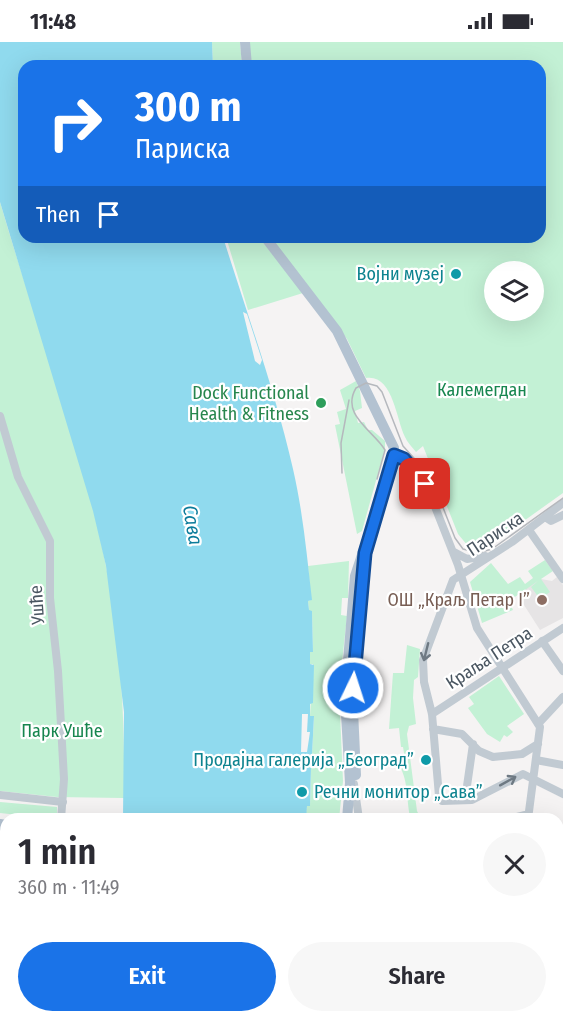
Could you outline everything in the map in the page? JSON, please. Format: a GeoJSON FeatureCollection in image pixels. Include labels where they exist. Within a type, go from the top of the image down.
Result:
{"type":"FeatureCollection","features":[{"type":"Feature","properties":{"kind":"main road"},"geometry":{"type":"LineString","coordinates":[[245,42],[246,60]]}},
{"type":"Feature","properties":{"kind":"main road"},"geometry":{"type":"LineString","coordinates":[[270,243],[337,331],[392,442],[394,455],[366,548],[355,576],[345,697],[350,796],[348,813]]}},
{"type":"Feature","properties":{"kind":"main road"},"geometry":{"type":"LineString","coordinates":[[350,796],[354,784],[353,693],[366,548]]}},
{"type":"Feature","properties":{"kind":"street","name":"Ушће"},"geometry":{"type":"LineString","coordinates":[[0,416],[18,477],[50,541],[50,598],[60,705],[62,813]]}},
{"type":"Feature","properties":{"kind":"street","name":"Париска"},"geometry":{"type":"LineString","coordinates":[[394,455],[404,459],[425,484],[461,575],[529,530],[563,503]]}},
{"type":"Feature","properties":{"kind":"street","name":"Париска"},"geometry":{"type":"LineString","coordinates":[[544,517],[551,521],[563,515]]}},
{"type":"Feature","properties":{"kind":"street"},"geometry":{"type":"LineString","coordinates":[[529,530],[558,567],[563,579]]}},
{"type":"Feature","properties":{"kind":"street"},"geometry":{"type":"LineString","coordinates":[[452,550],[458,556],[471,560],[495,553]]}},
{"type":"Feature","properties":{"kind":"street"},"geometry":{"type":"LineString","coordinates":[[529,813],[534,778],[538,744],[538,723],[477,628],[461,575],[453,580],[426,649],[424,682],[432,714],[439,798],[443,802],[478,797],[521,774],[534,778],[563,794]]}},
{"type":"Feature","properties":{"kind":"street","name":"Краља Петра"},"geometry":{"type":"LineString","coordinates":[[432,714],[563,628]]}},
{"type":"Feature","properties":{"kind":"street"},"geometry":{"type":"LineString","coordinates":[[543,641],[563,671]]}},
{"type":"Feature","properties":{"kind":"street"},"geometry":{"type":"LineString","coordinates":[[538,723],[563,697]]}},
{"type":"Feature","properties":{"kind":"street"},"geometry":{"type":"LineString","coordinates":[[433,729],[459,733],[483,754],[493,757],[522,754],[538,744]]}},
{"type":"Feature","properties":{"kind":"street"},"geometry":{"type":"LineString","coordinates":[[465,800],[472,744]]}},
{"type":"Feature","properties":{"kind":"street"},"geometry":{"type":"LineString","coordinates":[[536,760],[563,765]]}},
{"type":"Feature","properties":{"kind":"street"},"geometry":{"type":"LineString","coordinates":[[354,784],[358,813]]}},
{"type":"Feature","properties":{"kind":"street"},"geometry":{"type":"LineString","coordinates":[[0,795],[63,802]]}},
{"type":"Feature","properties":{"kind":"shaded area","name":"ОШ „Краљ Петар I”"},"geometry":{"type":"Polygon","coordinates":[[[557,577],[563,585],[563,618],[540,630],[517,594],[541,579],[552,581],[557,577]]]}},
{"type":"Feature","properties":{"kind":"green space"},"geometry":{"type":"Polygon","coordinates":[[[212,42],[240,42],[242,60],[213,60],[212,42]]]}},
{"type":"Feature","properties":{"kind":"green space","name":"Калемегдан"},"geometry":{"type":"Polygon","coordinates":[[[249,42],[563,42],[563,493],[486,548],[468,546],[458,534],[423,446],[416,452],[407,441],[388,390],[375,379],[366,378],[347,339],[273,243],[546,243],[546,60],[250,60],[249,42]]]}},
{"type":"Feature","properties":{"kind":"green space","name":"Парк Ушће"},"geometry":{"type":"Polygon","coordinates":[[[0,202],[77,449],[102,549],[112,599],[120,674],[124,798],[57,797],[0,791],[0,202]]]}},
{"type":"Feature","properties":{"kind":"green space"},"geometry":{"type":"Polygon","coordinates":[[[228,243],[264,243],[303,293],[248,310],[228,243]]]}},
{"type":"Feature","properties":{"kind":"green space"},"geometry":{"type":"Polygon","coordinates":[[[356,381],[362,408],[355,411],[358,423],[364,422],[368,430],[372,430],[385,441],[362,531],[357,534],[335,425],[340,424],[337,412],[346,409],[340,390],[356,381]]]}},
{"type":"Feature","properties":{"kind":"green space"},"geometry":{"type":"Polygon","coordinates":[[[545,560],[553,571],[541,579],[550,592],[540,599],[531,587],[538,581],[509,601],[513,610],[482,623],[470,582],[491,563],[508,584],[520,577],[525,584],[533,578],[528,571],[545,560]]]}},
{"type":"Feature","properties":{"kind":"green space"},"geometry":{"type":"Polygon","coordinates":[[[349,561],[348,598],[342,598],[341,615],[347,616],[339,690],[343,781],[340,813],[306,813],[307,806],[310,806],[311,768],[308,768],[308,755],[312,755],[314,717],[310,716],[313,664],[310,664],[310,652],[313,652],[312,611],[309,611],[308,601],[311,600],[308,566],[349,561]]]}},
{"type":"Feature","properties":{"kind":"green space"},"geometry":{"type":"Polygon","coordinates":[[[407,645],[420,649],[418,677],[414,680],[413,698],[416,724],[409,726],[407,734],[418,813],[409,813],[405,781],[396,760],[405,759],[399,728],[389,729],[393,673],[404,673],[407,645]]]}},
{"type":"Feature","properties":{"kind":"green space"},"geometry":{"type":"Polygon","coordinates":[[[499,676],[524,714],[507,726],[513,732],[507,737],[504,735],[500,742],[487,734],[468,708],[474,704],[469,697],[499,676]]]}},
{"type":"Feature","properties":{"kind":"green space"},"geometry":{"type":"Polygon","coordinates":[[[0,802],[57,807],[57,813],[0,813],[0,802]]]}},
{"type":"Feature","properties":{"kind":"water","name":"Сава"},"geometry":{"type":"Polygon","coordinates":[[[0,42],[212,42],[213,60],[18,60],[18,243],[225,243],[278,410],[293,469],[302,518],[312,600],[308,601],[309,610],[312,611],[313,652],[310,652],[310,664],[314,665],[313,703],[310,704],[310,716],[314,716],[312,755],[308,755],[308,767],[311,768],[310,806],[307,806],[306,813],[123,813],[124,712],[106,566],[93,511],[0,202],[0,42]]]}},
{"type":"Feature","properties":{"kind":"pier"},"geometry":{"type":"Polygon","coordinates":[[[243,312],[247,314],[262,360],[260,365],[255,361],[243,312]]]}},
{"type":"Feature","properties":{"kind":"pier"},"geometry":{"type":"Polygon","coordinates":[[[302,714],[308,714],[307,732],[310,732],[307,752],[301,752],[302,714]]]}},
{"type":"Feature","properties":{"kind":"tram line"},"geometry":{"type":"LineString","coordinates":[[377,479],[385,450],[360,422],[352,406],[356,388],[366,383],[377,386],[382,392],[403,446],[431,477],[455,538],[463,549],[478,553],[492,549],[563,498]]}},
{"type":"Feature","properties":{"kind":"tram line"},"geometry":{"type":"LineString","coordinates":[[342,473],[341,443],[349,400]]}},
{"type":"Feature","properties":{"kind":"place","name":"Војни музеј"},"geometry":{"type":"Point","coordinates":[456,274]}},
{"type":"Feature","properties":{"kind":"place","name":"Dock Functional Health & Fitness"},"geometry":{"type":"Point","coordinates":[321,403]}},
{"type":"Feature","properties":{"kind":"place","name":"ОШ „Краљ Петар I”"},"geometry":{"type":"Point","coordinates":[542,600]}},
{"type":"Feature","properties":{"kind":"place","name":"Продајна галерија „Београд”"},"geometry":{"type":"Point","coordinates":[426,760]}},
{"type":"Feature","properties":{"kind":"place","name":"Речни монитор „Сава”"},"geometry":{"type":"Point","coordinates":[302,792]}},
{"type":"Feature","properties":{"kind":"route"},"geometry":{"type":"LineString","coordinates":[[353,688],[365,553],[394,455],[402,457],[425,484]]}}]}
